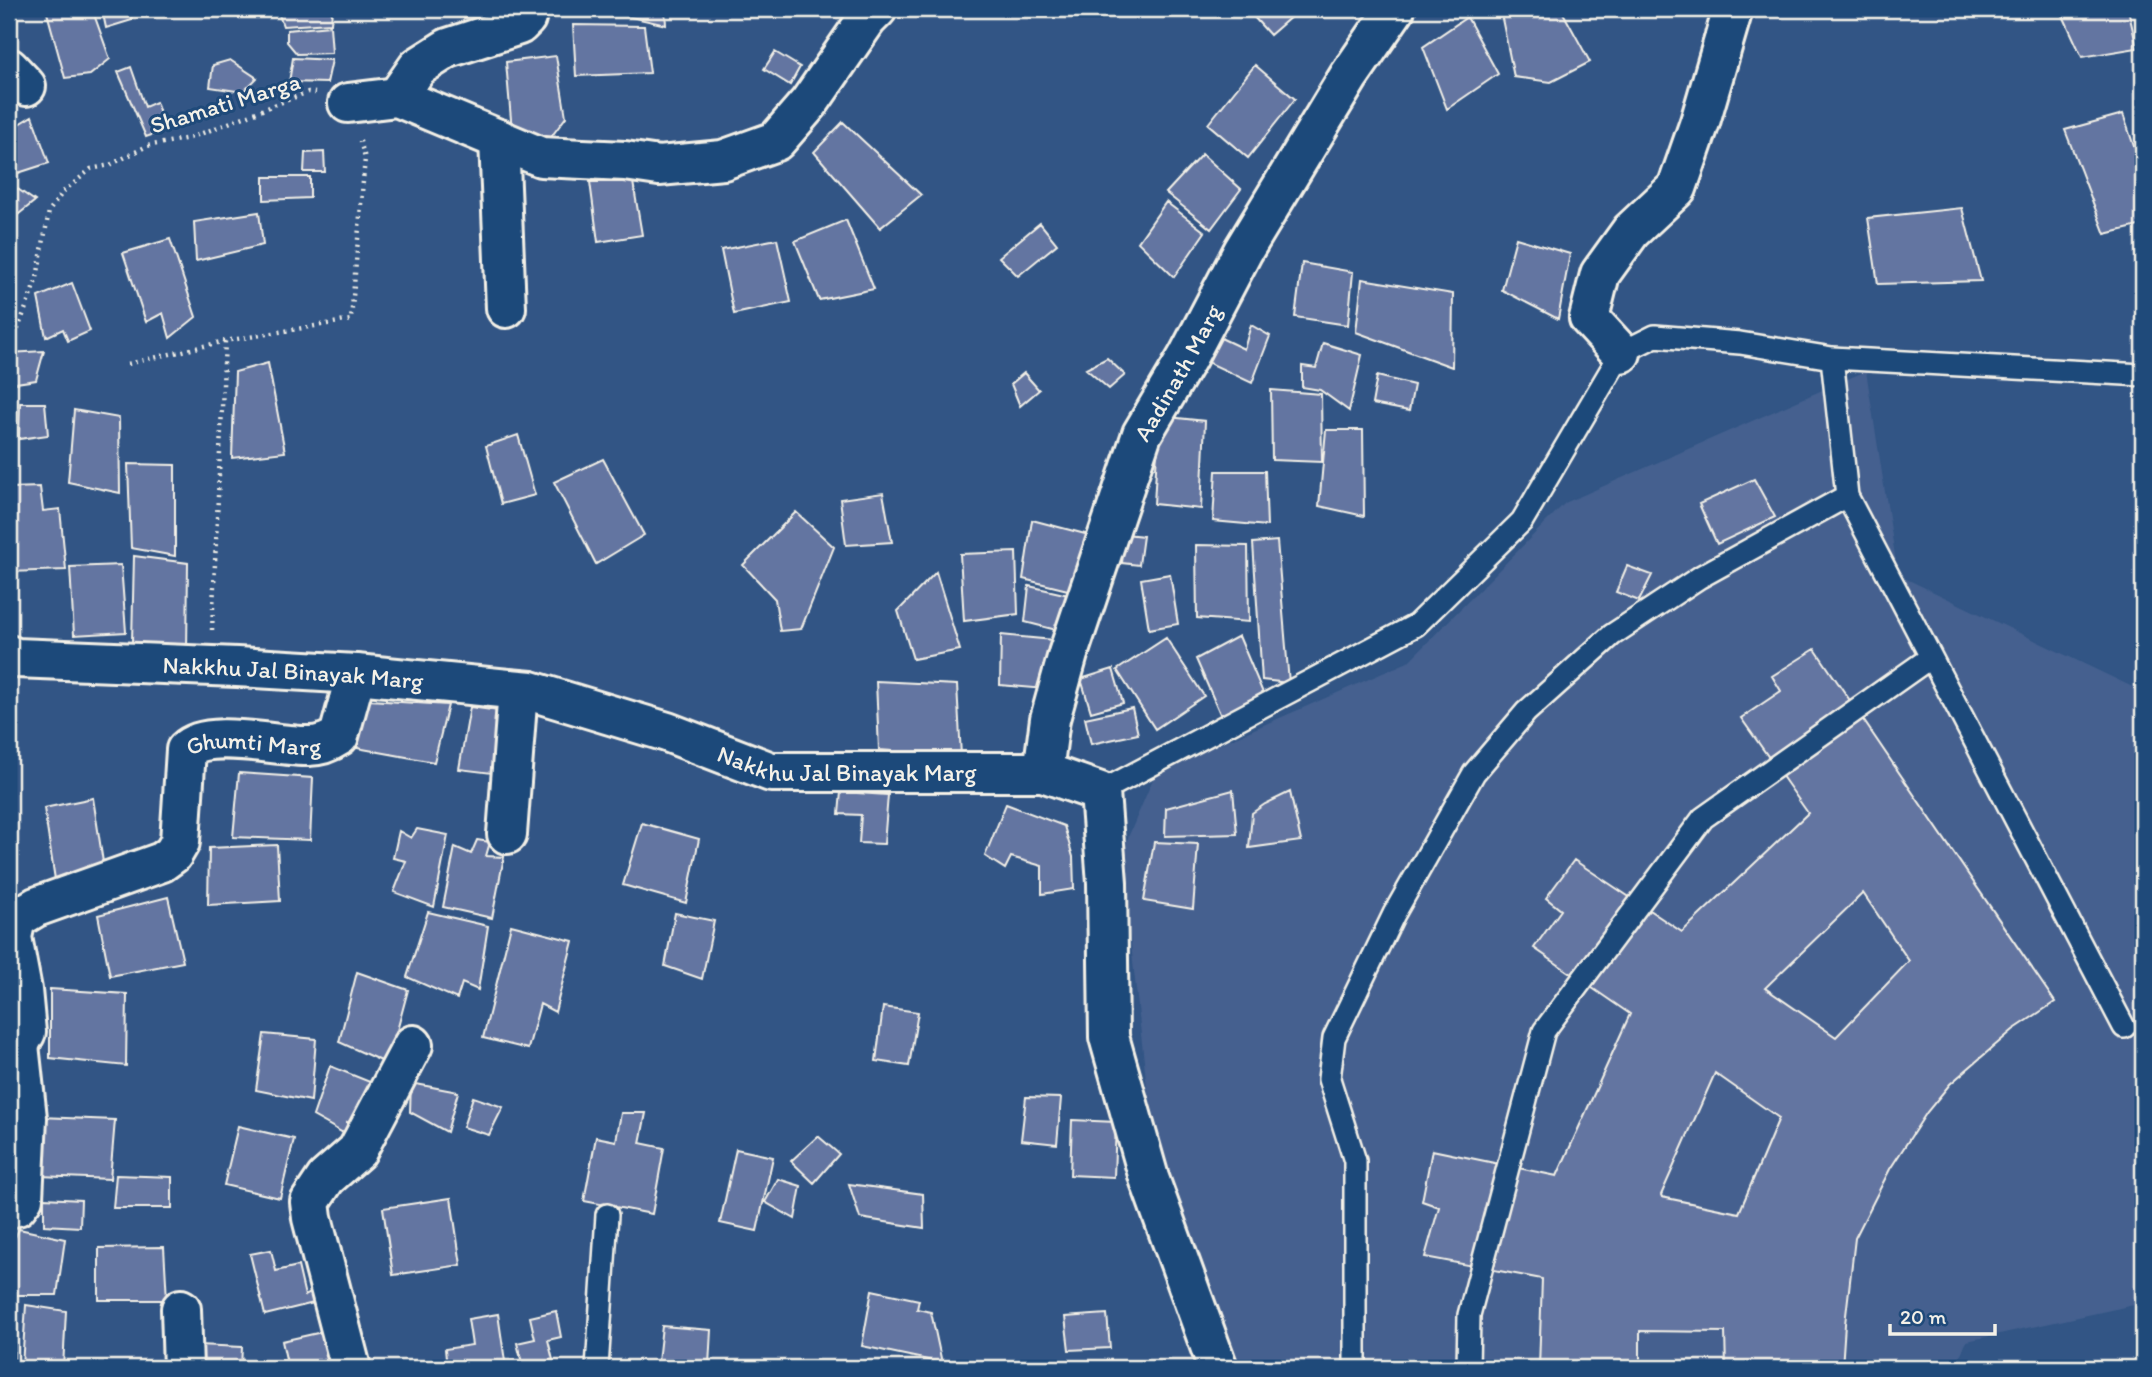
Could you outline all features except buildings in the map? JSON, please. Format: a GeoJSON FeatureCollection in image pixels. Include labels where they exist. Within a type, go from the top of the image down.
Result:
{"type":"FeatureCollection","features":[{"type":"Feature","properties":{"kind":"street"},"geometry":{"type":"LineString","coordinates":[[397,97],[418,66],[448,48],[519,25],[526,18],[528,9]]}},
{"type":"Feature","properties":{"kind":"street"},"geometry":{"type":"LineString","coordinates":[[348,103],[397,97],[541,157],[625,161],[659,166],[723,160],[776,141],[809,103],[867,19],[877,9]]}},
{"type":"Feature","properties":{"kind":"street","name":"Aadinath Marg"},"geometry":{"type":"LineString","coordinates":[[1043,772],[1050,719],[1068,654],[1142,434],[1187,358],[1242,251],[1349,76],[1395,9]]}},
{"type":"Feature","properties":{"kind":"street"},"geometry":{"type":"LineString","coordinates":[[1621,353],[1589,318],[1600,274],[1630,231],[1676,188],[1700,122],[1733,9]]}},
{"type":"Feature","properties":{"kind":"street"},"geometry":{"type":"LineString","coordinates":[[499,139],[506,308]]}},
{"type":"Feature","properties":{"kind":"street","name":"Nakkhu Jal Binayak Marg"},"geometry":{"type":"LineString","coordinates":[[9,655],[16,658],[356,674],[531,691],[667,732],[771,772],[1043,772],[1100,792]]}},
{"type":"Feature","properties":{"kind":"street","name":"Ghumti Marg"},"geometry":{"type":"LineString","coordinates":[[14,1046],[26,1032],[22,990],[12,937],[16,919],[36,907],[162,862],[173,854],[180,842],[186,750],[191,745],[201,741],[223,740],[310,746],[327,743],[339,736],[356,674]]}},
{"type":"Feature","properties":{"kind":"street"},"geometry":{"type":"LineString","coordinates":[[507,834],[518,690]]}},
{"type":"Feature","properties":{"kind":"street"},"geometry":{"type":"LineString","coordinates":[[1100,792],[1107,883],[1109,1037],[1149,1178],[1218,1368]]}},
{"type":"Feature","properties":{"kind":"street"},"geometry":{"type":"LineString","coordinates":[[351,1368],[310,1202],[326,1178],[357,1151],[413,1045]]}},
{"type":"Feature","properties":{"kind":"street"},"geometry":{"type":"LineString","coordinates":[[9,1208],[17,1206],[23,1198],[27,1118],[14,1046]]}},
{"type":"Feature","properties":{"kind":"street"},"geometry":{"type":"LineString","coordinates":[[181,1309],[183,1368]]}},
{"type":"Feature","properties":{"kind":"lane"},"geometry":{"type":"LineString","coordinates":[[1100,792],[1416,625],[1522,521],[1621,353],[1655,336],[1740,343],[1832,358],[2143,374]]}},
{"type":"Feature","properties":{"kind":"lane"},"geometry":{"type":"LineString","coordinates":[[1832,358],[1847,496],[2124,1027]]}},
{"type":"Feature","properties":{"kind":"lane"},"geometry":{"type":"LineString","coordinates":[[1355,1368],[1355,1161],[1329,1079],[1334,1038],[1394,914],[1474,773],[1526,712],[1612,635],[1700,577],[1847,496]]}},
{"type":"Feature","properties":{"kind":"lane"},"geometry":{"type":"LineString","coordinates":[[1468,1368],[1469,1315],[1544,1031],[1703,818],[1931,657]]}},
{"type":"Feature","properties":{"kind":"lane"},"geometry":{"type":"LineString","coordinates":[[597,1368],[607,1215]]}},
{"type":"Feature","properties":{"kind":"path","name":"Shamati Marga"},"geometry":{"type":"LineString","coordinates":[[9,340],[16,334],[37,278],[49,211],[63,191],[91,169],[110,165],[147,146],[190,138],[308,92],[331,96],[348,103]]}},
{"type":"Feature","properties":{"kind":"path"},"geometry":{"type":"LineString","coordinates":[[128,364],[225,341],[351,320],[365,159],[348,103]]}},
{"type":"Feature","properties":{"kind":"path"},"geometry":{"type":"LineString","coordinates":[[211,667],[225,341]]}},
{"type":"Feature","properties":{"kind":"shaded area"},"geometry":{"type":"Polygon","coordinates":[[[1866,371],[1898,575],[2143,692],[2143,1303],[1967,1341],[1954,1368],[1233,1368],[1188,1242],[1147,1088],[1121,854],[1156,772],[1408,662],[1565,503],[1866,371]]]}}]}
